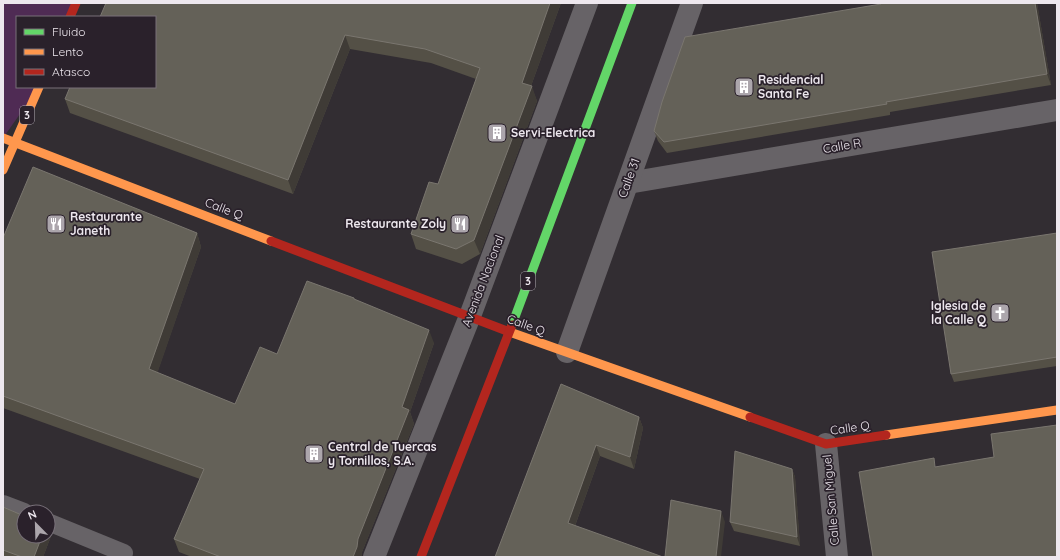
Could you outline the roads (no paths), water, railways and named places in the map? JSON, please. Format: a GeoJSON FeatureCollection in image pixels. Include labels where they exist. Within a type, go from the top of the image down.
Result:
{"type":"FeatureCollection","features":[{"type":"Feature","properties":{"kind":"street"},"geometry":{"type":"LineString","coordinates":[[70,16],[76,3]]}},
{"type":"Feature","properties":{"kind":"street","name":"Avenida Nacional"},"geometry":{"type":"LineString","coordinates":[[374,557],[470,316],[587,3]]}},
{"type":"Feature","properties":{"kind":"street","name":"3"},"geometry":{"type":"LineString","coordinates":[[422,557],[509,332],[632,3]]}},
{"type":"Feature","properties":{"kind":"street","name":"Calle 31"},"geometry":{"type":"LineString","coordinates":[[567,352],[692,3]]}},
{"type":"Feature","properties":{"kind":"street","name":"3"},"geometry":{"type":"LineString","coordinates":[[7,152],[39,88]]}},
{"type":"Feature","properties":{"kind":"street","name":"Calle R"},"geometry":{"type":"LineString","coordinates":[[628,183],[1057,110]]}},
{"type":"Feature","properties":{"kind":"street","name":"Calle Q"},"geometry":{"type":"LineString","coordinates":[[7,152],[826,444],[1057,410]]}},
{"type":"Feature","properties":{"kind":"street","name":"Calle San Miguel"},"geometry":{"type":"LineString","coordinates":[[826,444],[837,557]]}},
{"type":"Feature","properties":{"kind":"lane"},"geometry":{"type":"LineString","coordinates":[[3,504],[16,509]]}},
{"type":"Feature","properties":{"kind":"lane"},"geometry":{"type":"LineString","coordinates":[[56,525],[124,553]]}},
{"type":"Feature","properties":{"kind":"place","name":"Residencial Santa Fe"},"geometry":{"type":"Point","coordinates":[744,87]}},
{"type":"Feature","properties":{"kind":"place","name":"Servi-Electrica"},"geometry":{"type":"Point","coordinates":[497,133]}},
{"type":"Feature","properties":{"kind":"place","name":"Restaurante Janeth"},"geometry":{"type":"Point","coordinates":[56,224]}},
{"type":"Feature","properties":{"kind":"place","name":"Restaurante Zoly"},"geometry":{"type":"Point","coordinates":[460,224]}},
{"type":"Feature","properties":{"kind":"place","name":"Iglesia de la Calle Q"},"geometry":{"type":"Point","coordinates":[1000,313]}},
{"type":"Feature","properties":{"kind":"place","name":"Central de Tuercas y Tornillos, S.A."},"geometry":{"type":"Point","coordinates":[314,454]}}]}
